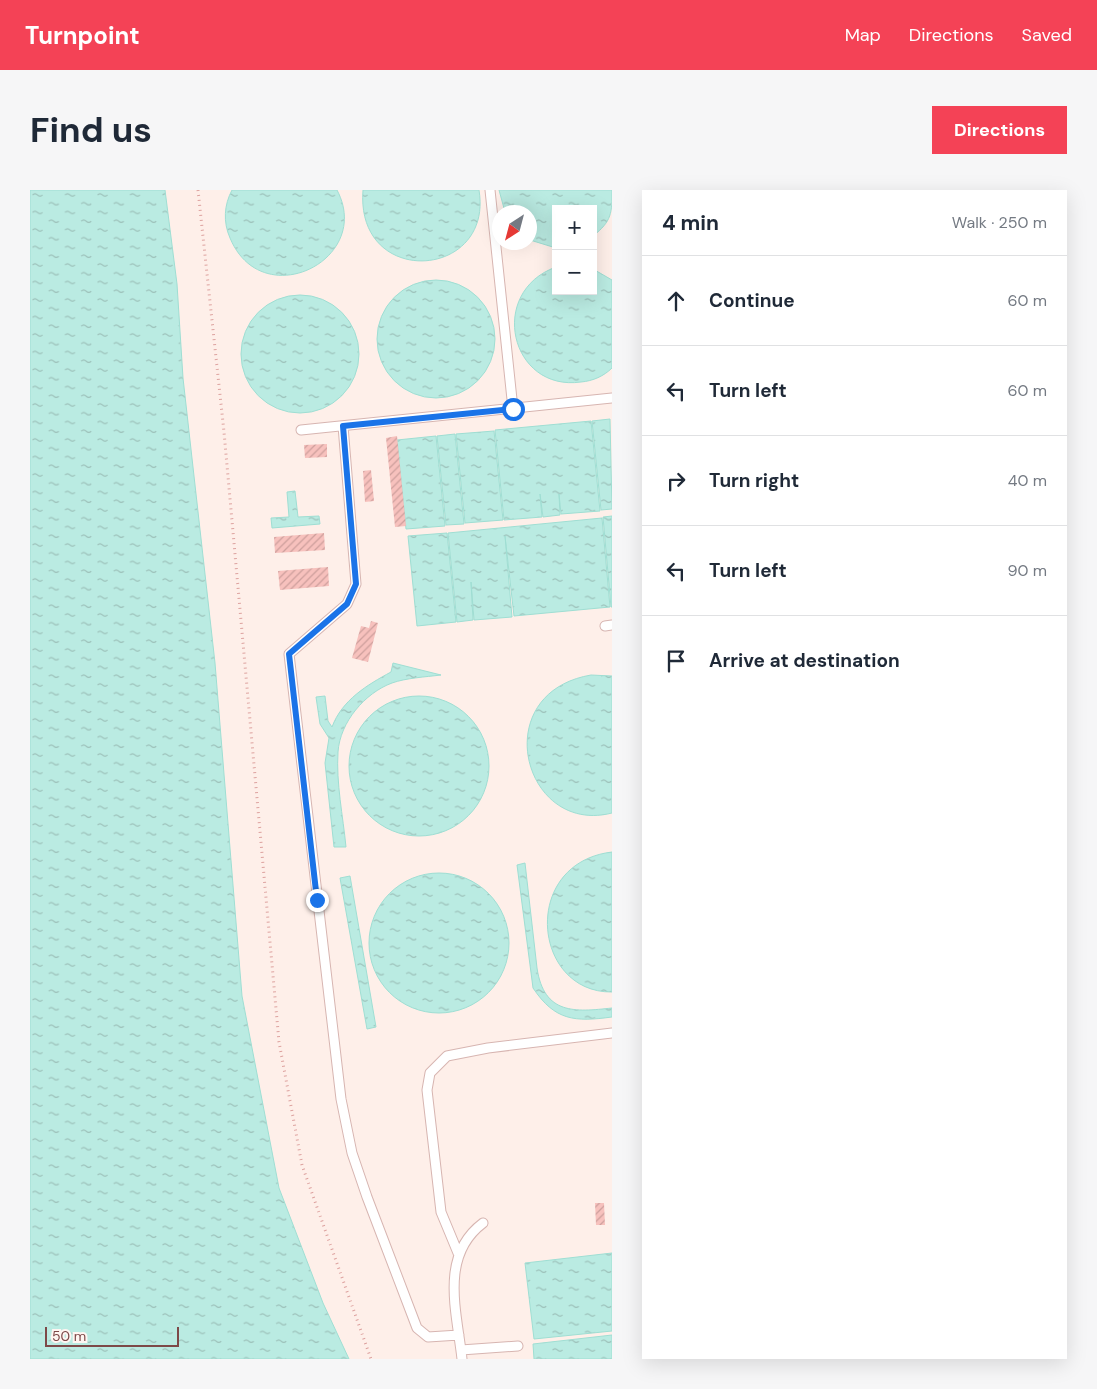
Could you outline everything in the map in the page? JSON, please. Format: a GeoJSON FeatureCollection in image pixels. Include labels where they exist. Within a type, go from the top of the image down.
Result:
{"type":"FeatureCollection","features":[{"type":"Feature","properties":{"kind":"lane"},"geometry":{"type":"LineString","coordinates":[[490,190],[513,409]]}},
{"type":"Feature","properties":{"kind":"lane"},"geometry":{"type":"LineString","coordinates":[[301,430],[612,398]]}},
{"type":"Feature","properties":{"kind":"lane"},"geometry":{"type":"LineString","coordinates":[[343,426],[356,584],[347,604],[289,654],[341,1100],[352,1153],[366,1197],[418,1328],[428,1337],[459,1335]]}},
{"type":"Feature","properties":{"kind":"lane"},"geometry":{"type":"LineString","coordinates":[[458,1253],[441,1212],[427,1090],[430,1073],[447,1056],[488,1048],[612,1033]]}},
{"type":"Feature","properties":{"kind":"lane"},"geometry":{"type":"LineString","coordinates":[[483,1223],[472,1231],[458,1253],[454,1273],[461,1354],[518,1346]]}},
{"type":"Feature","properties":{"kind":"path"},"geometry":{"type":"LineString","coordinates":[[198,190],[225,442],[279,1042],[302,1165],[371,1359]]}},
{"type":"Feature","properties":{"kind":"water"},"geometry":{"type":"Polygon","coordinates":[[[30,190],[165,190],[177,284],[183,378],[215,663],[242,996],[279,1188],[323,1303],[349,1359],[30,1359],[30,190]]]}},
{"type":"Feature","properties":{"kind":"water"},"geometry":{"type":"Polygon","coordinates":[[[232,190],[337,190],[344,215],[340,238],[328,256],[309,269],[288,275],[265,273],[245,261],[230,238],[225,214],[232,190]]]}},
{"type":"Feature","properties":{"kind":"water"},"geometry":{"type":"Polygon","coordinates":[[[363,190],[479,190],[478,220],[466,242],[447,256],[424,261],[400,257],[380,244],[366,222],[363,190]]]}},
{"type":"Feature","properties":{"kind":"water"},"geometry":{"type":"Polygon","coordinates":[[[499,190],[612,190],[610,216],[597,233],[597,205],[552,205],[552,247],[537,242],[537,205],[503,205],[499,190]]]}},
{"type":"Feature","properties":{"kind":"water"},"geometry":{"type":"Polygon","coordinates":[[[552,269],[552,295],[597,295],[597,271],[612,280],[612,368],[602,376],[581,382],[557,381],[537,372],[524,357],[516,338],[515,317],[521,297],[534,280],[552,269]]]}},
{"type":"Feature","properties":{"kind":"water"},"geometry":{"type":"Polygon","coordinates":[[[436,280],[459,284],[478,297],[491,316],[495,339],[491,362],[478,381],[459,394],[436,398],[413,394],[394,381],[381,362],[377,339],[381,316],[394,297],[413,284],[436,280]]]}},
{"type":"Feature","properties":{"kind":"water"},"geometry":{"type":"Polygon","coordinates":[[[300,295],[323,299],[342,312],[355,331],[359,354],[355,377],[342,396],[323,409],[300,413],[277,409],[258,396],[245,377],[241,354],[245,331],[258,312],[277,299],[300,295]]]}},
{"type":"Feature","properties":{"kind":"water"},"geometry":{"type":"Polygon","coordinates":[[[610,419],[612,509],[601,510],[592,421],[610,419]]]}},
{"type":"Feature","properties":{"kind":"water"},"geometry":{"type":"Polygon","coordinates":[[[591,421],[600,511],[561,514],[559,494],[560,515],[543,517],[540,494],[542,517],[504,520],[495,430],[591,421]]]}},
{"type":"Feature","properties":{"kind":"water"},"geometry":{"type":"Polygon","coordinates":[[[494,431],[503,520],[465,523],[456,434],[494,431]]]}},
{"type":"Feature","properties":{"kind":"water"},"geometry":{"type":"Polygon","coordinates":[[[455,434],[464,524],[446,525],[437,436],[455,434]]]}},
{"type":"Feature","properties":{"kind":"water"},"geometry":{"type":"Polygon","coordinates":[[[436,436],[445,526],[406,529],[397,440],[436,436]]]}},
{"type":"Feature","properties":{"kind":"water"},"geometry":{"type":"Polygon","coordinates":[[[295,491],[298,517],[319,516],[320,524],[272,528],[271,518],[289,517],[287,492],[295,491]]]}},
{"type":"Feature","properties":{"kind":"water"},"geometry":{"type":"Polygon","coordinates":[[[612,516],[612,607],[611,607],[603,517],[612,516]]]}},
{"type":"Feature","properties":{"kind":"water"},"geometry":{"type":"Polygon","coordinates":[[[602,518],[610,607],[514,616],[505,536],[512,617],[474,620],[471,582],[473,620],[457,622],[448,533],[602,518]]]}},
{"type":"Feature","properties":{"kind":"water"},"geometry":{"type":"Polygon","coordinates":[[[447,533],[456,622],[417,626],[408,536],[447,533]]]}},
{"type":"Feature","properties":{"kind":"water"},"geometry":{"type":"Polygon","coordinates":[[[393,663],[441,675],[392,683],[372,694],[349,720],[343,730],[338,752],[339,788],[346,847],[334,847],[325,763],[329,738],[320,724],[316,697],[325,696],[328,721],[332,727],[336,717],[349,701],[364,688],[391,672],[393,663]]]}},
{"type":"Feature","properties":{"kind":"water"},"geometry":{"type":"Polygon","coordinates":[[[591,675],[612,676],[612,813],[581,814],[556,804],[539,784],[529,759],[528,733],[537,707],[558,687],[591,675]]]}},
{"type":"Feature","properties":{"kind":"water"},"geometry":{"type":"Polygon","coordinates":[[[419,696],[433,697],[446,701],[469,716],[484,739],[488,752],[488,780],[484,793],[469,816],[446,831],[433,835],[419,836],[405,835],[392,831],[369,816],[354,793],[350,780],[349,766],[350,752],[354,739],[369,716],[392,701],[405,697],[419,696]]]}},
{"type":"Feature","properties":{"kind":"water"},"geometry":{"type":"Polygon","coordinates":[[[612,852],[612,992],[585,987],[565,972],[553,951],[548,926],[550,901],[562,879],[582,861],[612,852]]]}},
{"type":"Feature","properties":{"kind":"water"},"geometry":{"type":"Polygon","coordinates":[[[525,863],[537,968],[546,995],[563,1007],[586,1010],[612,1008],[612,1017],[577,1019],[567,1017],[549,1007],[533,988],[517,865],[525,863]]]}},
{"type":"Feature","properties":{"kind":"water"},"geometry":{"type":"Polygon","coordinates":[[[439,873],[453,874],[466,878],[489,893],[504,916],[508,929],[508,957],[504,970],[489,993],[466,1008],[453,1012],[439,1013],[425,1012],[412,1008],[389,993],[374,970],[370,957],[369,943],[370,929],[374,916],[389,893],[412,878],[425,874],[439,873]]]}},
{"type":"Feature","properties":{"kind":"water"},"geometry":{"type":"Polygon","coordinates":[[[350,876],[376,1027],[367,1029],[340,878],[350,876]]]}},
{"type":"Feature","properties":{"kind":"water"},"geometry":{"type":"Polygon","coordinates":[[[612,1253],[612,1331],[534,1339],[525,1263],[612,1253]]]}},
{"type":"Feature","properties":{"kind":"water"},"geometry":{"type":"Polygon","coordinates":[[[612,1335],[612,1359],[534,1359],[533,1344],[612,1335]]]}},
{"type":"Feature","properties":{"kind":"building"},"geometry":{"type":"Polygon","coordinates":[[[397,436],[406,526],[395,527],[386,438],[397,436]]]}},
{"type":"Feature","properties":{"kind":"building"},"geometry":{"type":"Polygon","coordinates":[[[327,444],[327,457],[305,458],[304,445],[327,444]]]}},
{"type":"Feature","properties":{"kind":"building"},"geometry":{"type":"Polygon","coordinates":[[[371,470],[374,501],[365,502],[363,471],[371,470]]]}},
{"type":"Feature","properties":{"kind":"building"},"geometry":{"type":"Polygon","coordinates":[[[324,533],[325,550],[275,553],[274,537],[324,533]]]}},
{"type":"Feature","properties":{"kind":"building"},"geometry":{"type":"Polygon","coordinates":[[[328,567],[329,586],[280,590],[278,571],[328,567]]]}},
{"type":"Feature","properties":{"kind":"building"},"geometry":{"type":"Polygon","coordinates":[[[371,621],[378,623],[368,662],[352,658],[361,626],[369,628],[371,621]]]}},
{"type":"Feature","properties":{"kind":"building"},"geometry":{"type":"Polygon","coordinates":[[[595,1203],[604,1203],[605,1225],[596,1225],[595,1203]]]}},
{"type":"Feature","properties":{"kind":"route"},"geometry":{"type":"LineString","coordinates":[[317,900],[289,654],[347,604],[356,584],[343,426],[513,409]]}}]}
